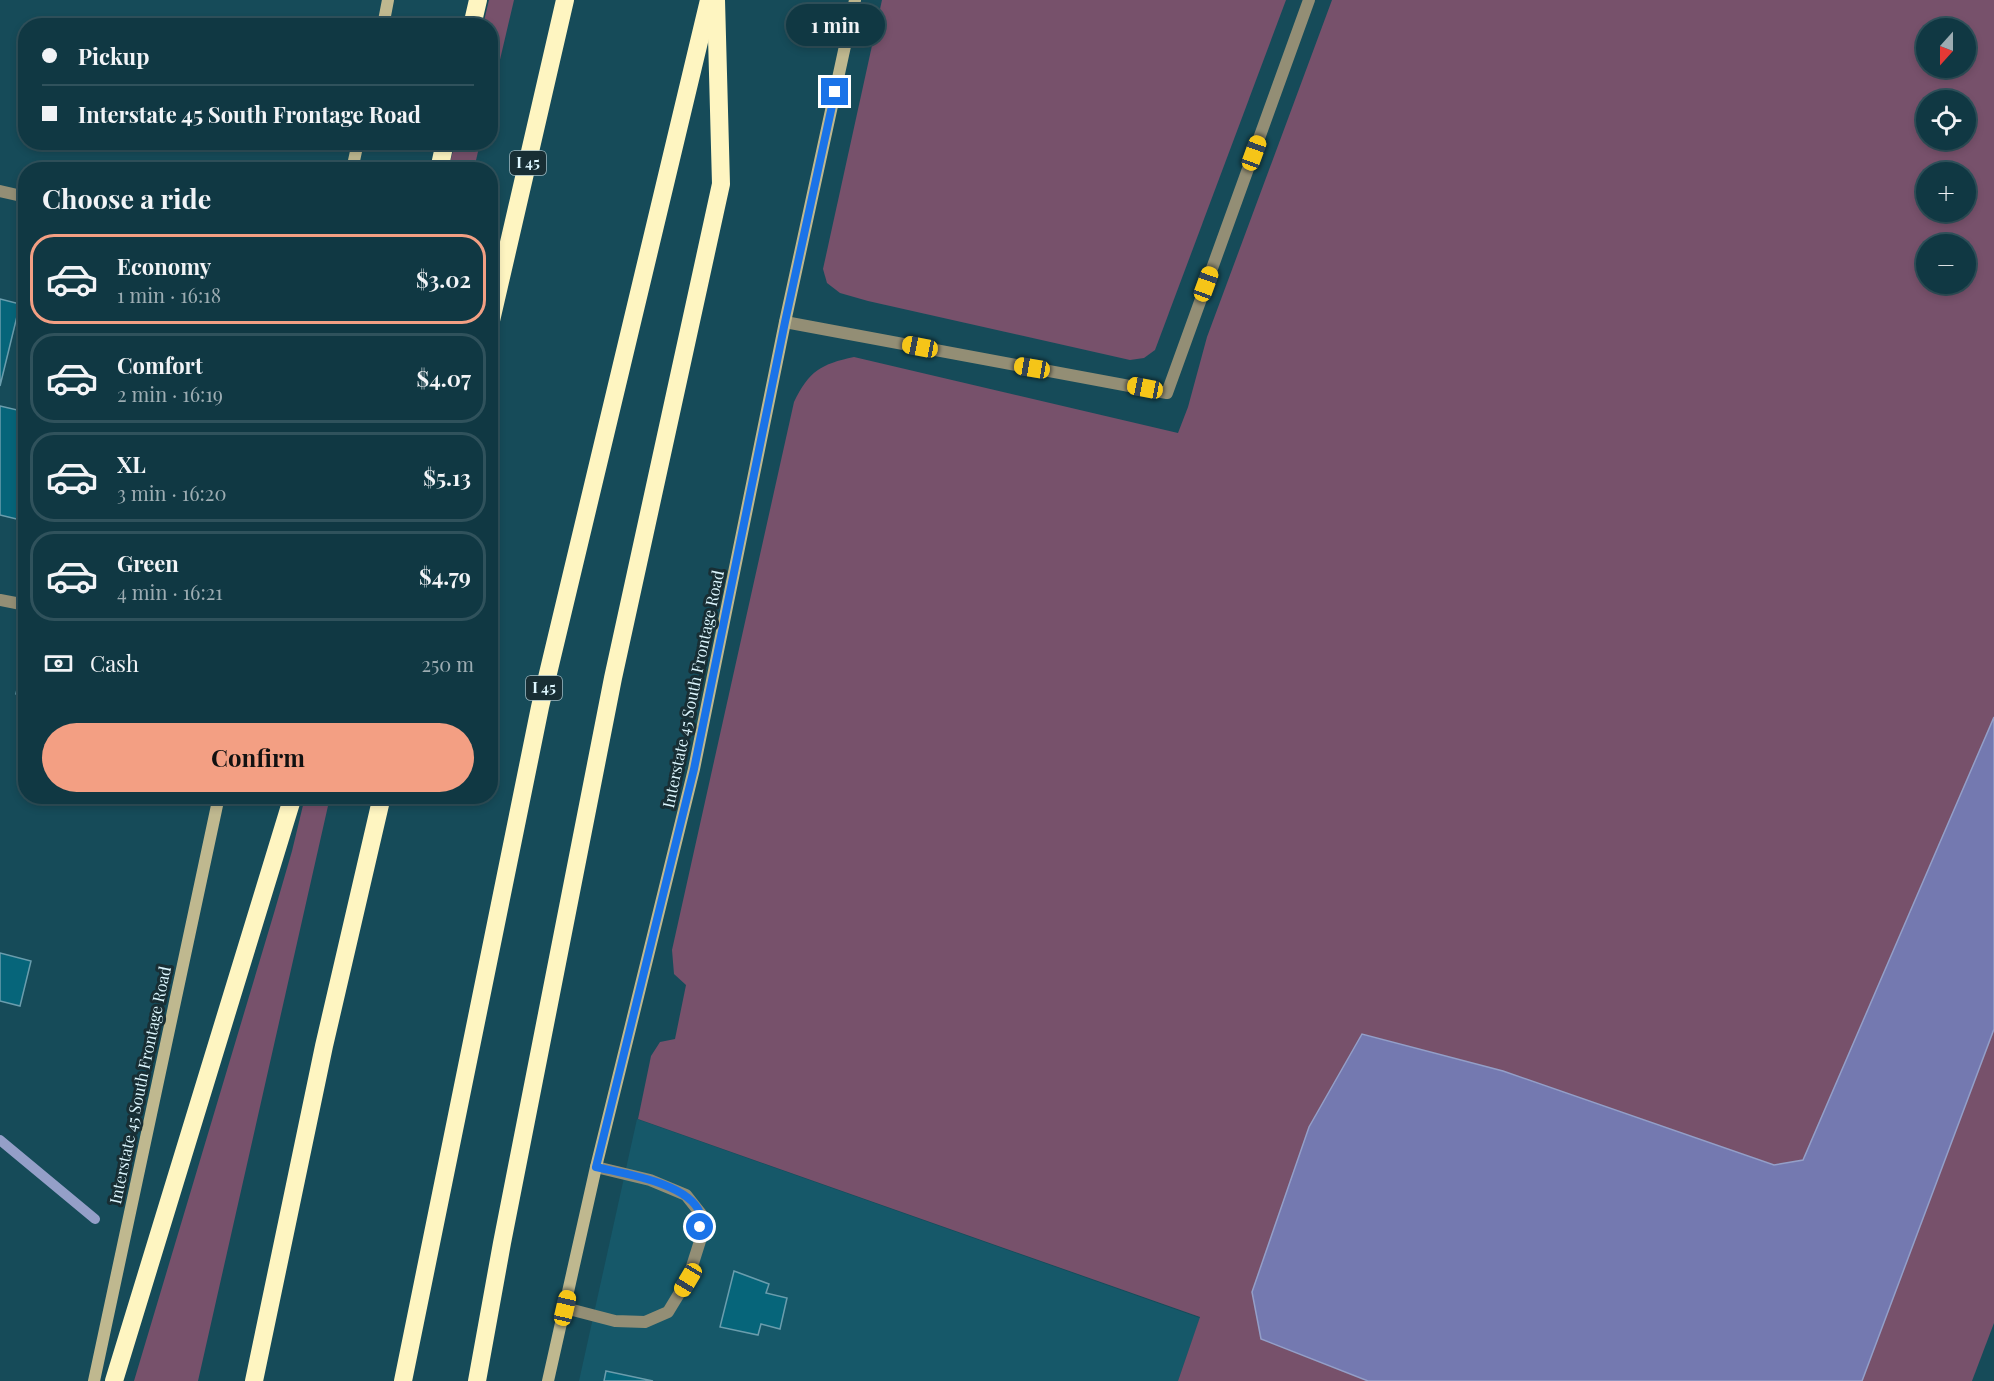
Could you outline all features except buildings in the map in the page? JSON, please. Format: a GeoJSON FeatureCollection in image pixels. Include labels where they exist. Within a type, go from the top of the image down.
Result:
{"type":"FeatureCollection","features":[{"type":"Feature","properties":{"kind":"highway"},"geometry":{"type":"LineString","coordinates":[[474,18],[478,0]]}},
{"type":"Feature","properties":{"kind":"highway","name":"I 45"},"geometry":{"type":"LineString","coordinates":[[498,291],[566,0]]}},
{"type":"Feature","properties":{"kind":"highway","name":"I 45"},"geometry":{"type":"LineString","coordinates":[[404,1381],[540,706],[709,0]]}},
{"type":"Feature","properties":{"kind":"highway"},"geometry":{"type":"LineString","coordinates":[[477,1381],[504,1231],[613,678],[721,184],[716,0]]}},
{"type":"Feature","properties":{"kind":"highway"},"geometry":{"type":"LineString","coordinates":[[114,1381],[291,804]]}},
{"type":"Feature","properties":{"kind":"highway"},"geometry":{"type":"LineString","coordinates":[[254,1381],[322,1058],[380,804]]}},
{"type":"Feature","properties":{"kind":"main road"},"geometry":{"type":"LineString","coordinates":[[385,18],[388,0]]}},
{"type":"Feature","properties":{"kind":"main road","name":"Interstate 45 South Frontage Road"},"geometry":{"type":"LineString","coordinates":[[548,1381],[596,1167],[694,769],[785,322],[855,0]]}},
{"type":"Feature","properties":{"kind":"main road","name":"Interstate 45 South Frontage Road"},"geometry":{"type":"LineString","coordinates":[[94,1381],[217,804]]}},
{"type":"Feature","properties":{"kind":"lane"},"geometry":{"type":"LineString","coordinates":[[785,322],[1167,393],[1309,0]]}},
{"type":"Feature","properties":{"kind":"lane"},"geometry":{"type":"LineString","coordinates":[[0,191],[18,195]]}},
{"type":"Feature","properties":{"kind":"lane"},"geometry":{"type":"LineString","coordinates":[[0,600],[18,604]]}},
{"type":"Feature","properties":{"kind":"lane"},"geometry":{"type":"LineString","coordinates":[[565,1308],[615,1321],[645,1322],[668,1312],[688,1280],[700,1241],[701,1214],[686,1195],[650,1180],[596,1167]]}},
{"type":"Feature","properties":{"kind":"shaded area"},"geometry":{"type":"Polygon","coordinates":[[[489,0],[514,0],[498,68],[498,18],[485,18],[489,0]]]}},
{"type":"Feature","properties":{"kind":"shaded area"},"geometry":{"type":"Polygon","coordinates":[[[882,0],[1286,0],[1155,350],[1144,358],[1130,360],[868,301],[840,293],[827,283],[823,269],[882,0]]]}},
{"type":"Feature","properties":{"kind":"shaded area"},"geometry":{"type":"Polygon","coordinates":[[[1332,0],[1994,0],[1994,717],[1803,1160],[1774,1165],[1503,1071],[1362,1034],[1261,1339],[1368,1381],[1178,1381],[1200,1317],[638,1119],[651,1056],[660,1042],[675,1039],[686,985],[674,974],[672,950],[794,402],[805,383],[824,366],[854,357],[1178,433],[1188,407],[1207,337],[1332,0]]]}},
{"type":"Feature","properties":{"kind":"shaded area"},"geometry":{"type":"Polygon","coordinates":[[[453,150],[478,150],[476,162],[450,162],[453,150]]]}},
{"type":"Feature","properties":{"kind":"shaded area"},"geometry":{"type":"Polygon","coordinates":[[[1994,717],[1994,1029],[1862,1381],[1368,1381],[1261,1339],[1252,1292],[1309,1127],[1362,1034],[1503,1071],[1774,1165],[1803,1160],[1994,717]]]}},
{"type":"Feature","properties":{"kind":"shaded area"},"geometry":{"type":"Polygon","coordinates":[[[303,804],[328,804],[198,1381],[134,1381],[274,913],[303,804]]]}},
{"type":"Feature","properties":{"kind":"shaded area"},"geometry":{"type":"Polygon","coordinates":[[[1994,1029],[1994,1323],[1972,1381],[1862,1381],[1994,1029]]]}},
{"type":"Feature","properties":{"kind":"shaded area"},"geometry":{"type":"Polygon","coordinates":[[[637,1119],[1200,1318],[1178,1381],[579,1381],[637,1119]]]}},
{"type":"Feature","properties":{"kind":"waterway"},"geometry":{"type":"LineString","coordinates":[[0,1140],[95,1219]]}},
{"type":"Feature","properties":{"kind":"route"},"geometry":{"type":"LineString","coordinates":[[700,1227],[701,1214],[686,1195],[650,1180],[596,1167],[694,769],[785,322],[835,92]]}}]}
